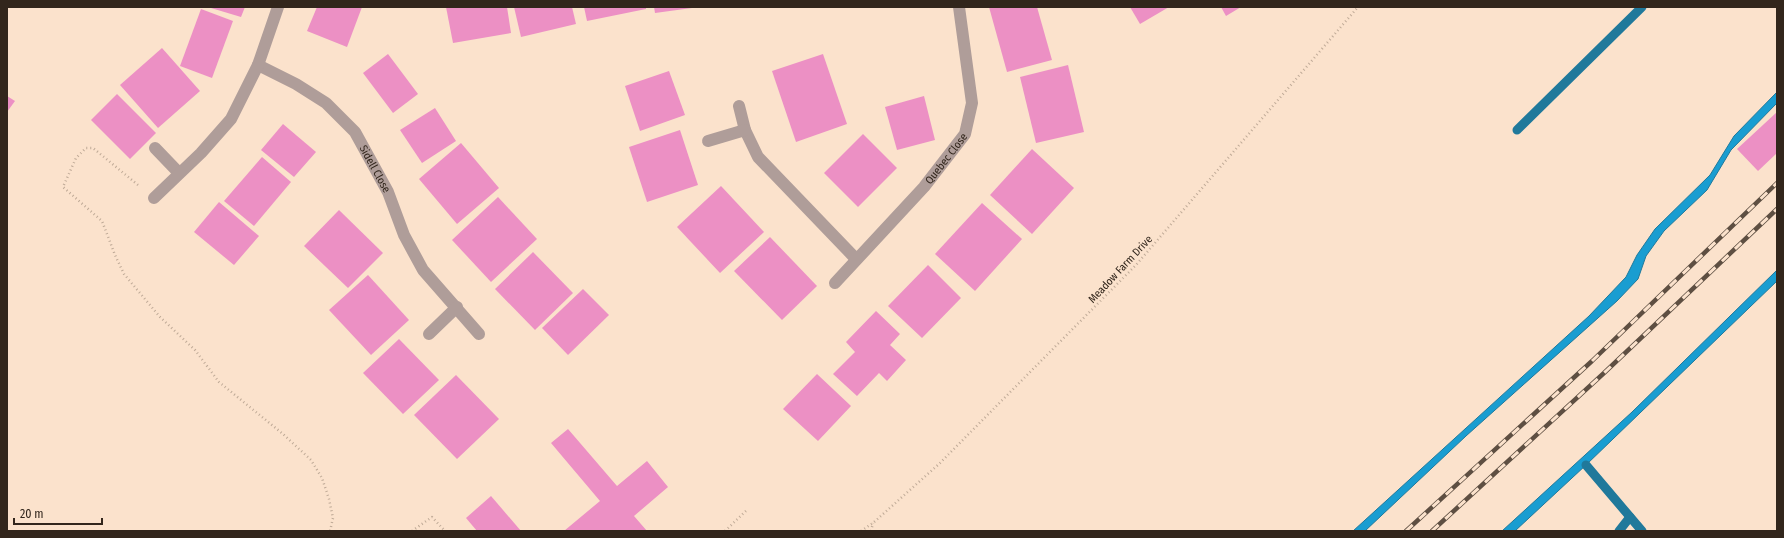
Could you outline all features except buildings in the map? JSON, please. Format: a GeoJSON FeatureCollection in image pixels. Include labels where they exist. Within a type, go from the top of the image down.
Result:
{"type":"FeatureCollection","features":[{"type":"Feature","properties":{"kind":"street"},"geometry":{"type":"LineString","coordinates":[[154,198],[201,153],[231,119],[258,64],[278,7]]}},
{"type":"Feature","properties":{"kind":"street","name":"Quebec Close"},"geometry":{"type":"LineString","coordinates":[[835,283],[924,187],[965,134],[972,103],[959,7]]}},
{"type":"Feature","properties":{"kind":"street","name":"Sidell Close"},"geometry":{"type":"LineString","coordinates":[[258,64],[296,84],[326,103],[355,132],[388,192],[404,235],[423,270],[457,307],[479,334]]}},
{"type":"Feature","properties":{"kind":"street"},"geometry":{"type":"LineString","coordinates":[[739,106],[745,130],[758,157],[856,259]]}},
{"type":"Feature","properties":{"kind":"street"},"geometry":{"type":"LineString","coordinates":[[708,141],[745,130]]}},
{"type":"Feature","properties":{"kind":"street"},"geometry":{"type":"LineString","coordinates":[[155,148],[179,173]]}},
{"type":"Feature","properties":{"kind":"street"},"geometry":{"type":"LineString","coordinates":[[429,334],[457,307]]}},
{"type":"Feature","properties":{"kind":"path","name":"Meadow Farm Drive"},"geometry":{"type":"LineString","coordinates":[[861,531],[873,523],[939,464],[1136,265],[1358,7]]}},
{"type":"Feature","properties":{"kind":"path"},"geometry":{"type":"LineString","coordinates":[[154,198],[93,148],[86,148],[76,158],[63,187],[102,221],[124,274],[160,318],[195,350],[219,382],[283,434],[311,460],[322,478],[329,500],[333,518],[330,531]]}},
{"type":"Feature","properties":{"kind":"path"},"geometry":{"type":"LineString","coordinates":[[725,531],[747,510]]}},
{"type":"Feature","properties":{"kind":"path"},"geometry":{"type":"LineString","coordinates":[[412,531],[432,517],[445,531]]}},
{"type":"Feature","properties":{"kind":"path"},"geometry":{"type":"LineString","coordinates":[[871,531],[873,523]]}},
{"type":"Feature","properties":{"kind":"water"},"geometry":{"type":"Polygon","coordinates":[[[1777,92],[1777,103],[1731,150],[1707,190],[1664,231],[1646,256],[1638,279],[1617,301],[1466,436],[1365,531],[1353,531],[1589,316],[1626,277],[1637,255],[1655,229],[1710,175],[1734,136],[1777,92]]]}},
{"type":"Feature","properties":{"kind":"water"},"geometry":{"type":"Polygon","coordinates":[[[1777,270],[1777,281],[1586,465],[1515,531],[1502,531],[1632,412],[1777,270]]]}},
{"type":"Feature","properties":{"kind":"waterway"},"geometry":{"type":"LineString","coordinates":[[1517,130],[1642,7]]}},
{"type":"Feature","properties":{"kind":"waterway"},"geometry":{"type":"LineString","coordinates":[[1586,465],[1642,531]]}},
{"type":"Feature","properties":{"kind":"waterway"},"geometry":{"type":"LineString","coordinates":[[1619,531],[1630,517]]}},
{"type":"Feature","properties":{"kind":"railway"},"geometry":{"type":"LineString","coordinates":[[1406,531],[1592,361],[1777,183]]}},
{"type":"Feature","properties":{"kind":"railway"},"geometry":{"type":"LineString","coordinates":[[1432,531],[1604,373],[1777,209]]}}]}
